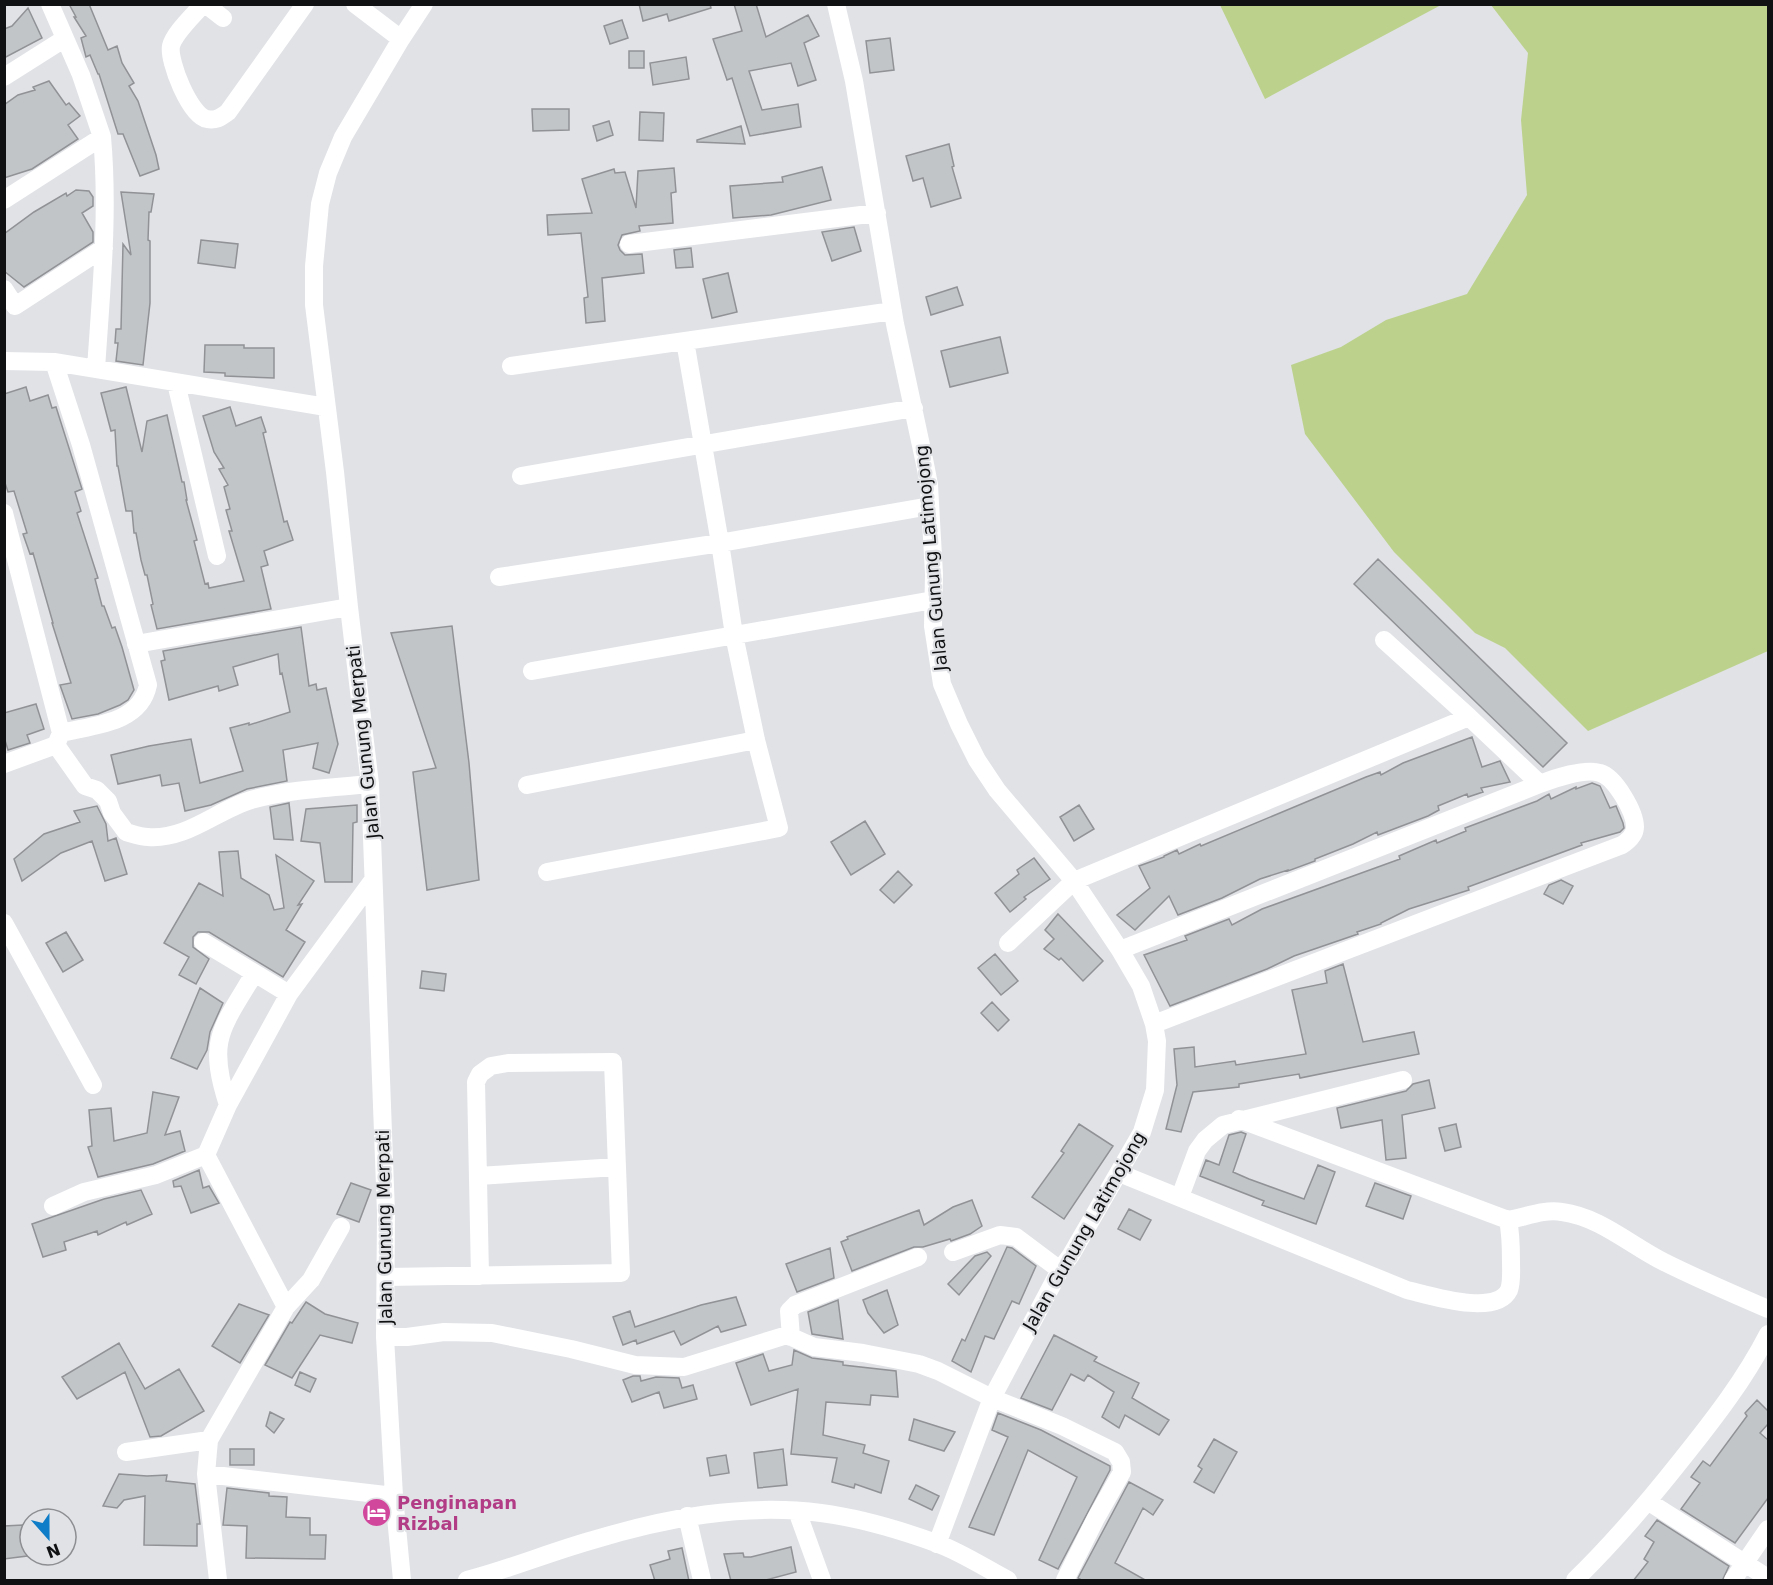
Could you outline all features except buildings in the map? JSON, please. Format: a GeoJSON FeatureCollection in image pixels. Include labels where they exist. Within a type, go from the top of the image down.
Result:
{"type":"FeatureCollection","features":[{"type":"Feature","properties":{"kind":"street"},"geometry":{"type":"LineString","coordinates":[[50,4],[81,75],[102,137],[104,248],[96,369]]}},
{"type":"Feature","properties":{"kind":"street"},"geometry":{"type":"LineString","coordinates":[[224,18],[204,4],[173,41],[171,56],[191,107],[204,119],[216,120],[228,112],[305,4]]}},
{"type":"Feature","properties":{"kind":"street"},"geometry":{"type":"LineString","coordinates":[[355,4],[401,39]]}},
{"type":"Feature","properties":{"kind":"street","name":"Jalan Gunung Merpati"},"geometry":{"type":"LineString","coordinates":[[402,1581],[394,1496],[385,1337],[386,1213],[370,784],[314,305],[314,266],[320,204],[328,173],[343,137],[424,4]]}},
{"type":"Feature","properties":{"kind":"street","name":"Jalan Gunung Latimojong"},"geometry":{"type":"LineString","coordinates":[[836,4],[854,81],[893,311],[925,464],[930,506],[933,626],[942,684],[977,760],[997,790],[1074,881],[1141,986],[1154,1024],[1157,1055],[1152,1100],[1142,1132],[1060,1270],[992,1398],[937,1544]]}},
{"type":"Feature","properties":{"kind":"street"},"geometry":{"type":"LineString","coordinates":[[4,76],[64,39]]}},
{"type":"Feature","properties":{"kind":"street"},"geometry":{"type":"LineString","coordinates":[[4,200],[102,137]]}},
{"type":"Feature","properties":{"kind":"street"},"geometry":{"type":"LineString","coordinates":[[629,244],[877,213]]}},
{"type":"Feature","properties":{"kind":"street"},"geometry":{"type":"LineString","coordinates":[[4,289],[10,310],[104,248]]}},
{"type":"Feature","properties":{"kind":"street"},"geometry":{"type":"LineString","coordinates":[[511,366],[893,311]]}},
{"type":"Feature","properties":{"kind":"street"},"geometry":{"type":"LineString","coordinates":[[547,872],[779,828],[756,740],[734,635],[704,444],[685,341]]}},
{"type":"Feature","properties":{"kind":"street"},"geometry":{"type":"LineString","coordinates":[[4,361],[54,362],[326,407]]}},
{"type":"Feature","properties":{"kind":"street"},"geometry":{"type":"LineString","coordinates":[[4,764],[58,739],[126,716],[141,703],[148,685],[81,445],[54,362]]}},
{"type":"Feature","properties":{"kind":"street"},"geometry":{"type":"LineString","coordinates":[[176,383],[217,556]]}},
{"type":"Feature","properties":{"kind":"street"},"geometry":{"type":"LineString","coordinates":[[521,476],[914,408]]}},
{"type":"Feature","properties":{"kind":"street"},"geometry":{"type":"LineString","coordinates":[[499,577],[720,543],[930,506]]}},
{"type":"Feature","properties":{"kind":"street"},"geometry":{"type":"LineString","coordinates":[[4,513],[58,739],[85,786],[97,790],[108,801],[112,813],[126,832],[148,837],[166,836],[185,831],[249,801],[310,789],[370,784]]}},
{"type":"Feature","properties":{"kind":"street"},"geometry":{"type":"LineString","coordinates":[[532,671],[933,600]]}},
{"type":"Feature","properties":{"kind":"street"},"geometry":{"type":"LineString","coordinates":[[136,644],[349,607]]}},
{"type":"Feature","properties":{"kind":"street"},"geometry":{"type":"LineString","coordinates":[[1384,640],[1540,784]]}},
{"type":"Feature","properties":{"kind":"street"},"geometry":{"type":"LineString","coordinates":[[1008,943],[1074,881],[1469,717]]}},
{"type":"Feature","properties":{"kind":"street"},"geometry":{"type":"LineString","coordinates":[[527,785],[756,740]]}},
{"type":"Feature","properties":{"kind":"street"},"geometry":{"type":"LineString","coordinates":[[1120,950],[1553,779],[1579,773],[1603,773],[1614,782],[1626,801],[1635,824],[1634,833],[1622,845],[1154,1024]]}},
{"type":"Feature","properties":{"kind":"street"},"geometry":{"type":"LineString","coordinates":[[53,1206],[84,1192],[156,1175],[206,1155],[228,1106],[289,994],[373,880]]}},
{"type":"Feature","properties":{"kind":"street"},"geometry":{"type":"LineString","coordinates":[[4,923],[93,1085]]}},
{"type":"Feature","properties":{"kind":"street"},"geometry":{"type":"LineString","coordinates":[[203,942],[289,994]]}},
{"type":"Feature","properties":{"kind":"street"},"geometry":{"type":"LineString","coordinates":[[228,1106],[219,1077],[217,1052],[222,1028],[254,974]]}},
{"type":"Feature","properties":{"kind":"street"},"geometry":{"type":"LineString","coordinates":[[386,1277],[480,1276],[621,1273],[613,1062],[508,1063],[491,1066],[480,1074],[476,1082],[480,1276]]}},
{"type":"Feature","properties":{"kind":"street"},"geometry":{"type":"LineString","coordinates":[[1179,1197],[1197,1151],[1204,1140],[1223,1125],[1239,1119],[1403,1080]]}},
{"type":"Feature","properties":{"kind":"street"},"geometry":{"type":"LineString","coordinates":[[1239,1119],[1508,1220],[1542,1212],[1560,1211],[1582,1216],[1662,1261],[1768,1309]]}},
{"type":"Feature","properties":{"kind":"street"},"geometry":{"type":"LineString","coordinates":[[206,1155],[286,1307]]}},
{"type":"Feature","properties":{"kind":"street"},"geometry":{"type":"LineString","coordinates":[[478,1176],[617,1167]]}},
{"type":"Feature","properties":{"kind":"street"},"geometry":{"type":"LineString","coordinates":[[1119,1173],[1407,1290],[1454,1301],[1490,1303],[1500,1299],[1509,1291],[1511,1275],[1508,1220]]}},
{"type":"Feature","properties":{"kind":"street"},"geometry":{"type":"LineString","coordinates":[[218,1581],[206,1474],[209,1440],[286,1307],[311,1280],[341,1227]]}},
{"type":"Feature","properties":{"kind":"street"},"geometry":{"type":"LineString","coordinates":[[953,1252],[1000,1235],[1016,1236],[1060,1270]]}},
{"type":"Feature","properties":{"kind":"street"},"geometry":{"type":"LineString","coordinates":[[791,1337],[789,1311],[795,1305],[918,1257]]}},
{"type":"Feature","properties":{"kind":"street"},"geometry":{"type":"LineString","coordinates":[[385,1337],[444,1332],[492,1333],[572,1348],[635,1365],[684,1367],[781,1336],[791,1337],[814,1347],[863,1353],[919,1364],[992,1398],[1062,1426],[1115,1452],[1121,1462],[1122,1472],[1065,1581]]}},
{"type":"Feature","properties":{"kind":"street"},"geometry":{"type":"LineString","coordinates":[[1575,1581],[1648,1502],[1719,1412],[1753,1363],[1768,1334]]}},
{"type":"Feature","properties":{"kind":"street"},"geometry":{"type":"LineString","coordinates":[[126,1452],[209,1440]]}},
{"type":"Feature","properties":{"kind":"street"},"geometry":{"type":"LineString","coordinates":[[206,1474],[394,1496]]}},
{"type":"Feature","properties":{"kind":"street"},"geometry":{"type":"LineString","coordinates":[[1648,1502],[1744,1565],[1768,1578]]}},
{"type":"Feature","properties":{"kind":"street"},"geometry":{"type":"LineString","coordinates":[[467,1581],[592,1540],[687,1516],[756,1510],[797,1511],[848,1518],[937,1544],[1008,1581]]}},
{"type":"Feature","properties":{"kind":"street"},"geometry":{"type":"LineString","coordinates":[[797,1511],[822,1581]]}},
{"type":"Feature","properties":{"kind":"street"},"geometry":{"type":"LineString","coordinates":[[687,1516],[702,1581]]}},
{"type":"Feature","properties":{"kind":"street"},"geometry":{"type":"LineString","coordinates":[[1733,1581],[1768,1529]]}},
{"type":"Feature","properties":{"kind":"green space"},"geometry":{"type":"Polygon","coordinates":[[[1220,5],[1441,5],[1265,99],[1220,5]]]}},
{"type":"Feature","properties":{"kind":"green space"},"geometry":{"type":"Polygon","coordinates":[[[1491,5],[1768,5],[1768,651],[1588,731],[1505,648],[1475,633],[1394,552],[1305,434],[1291,365],[1341,347],[1386,320],[1467,294],[1527,195],[1521,120],[1528,53],[1491,5]]]}},
{"type":"Feature","properties":{"kind":"place","name":"Penginapan Rizbal"},"geometry":{"type":"Point","coordinates":[376,1512]}}]}
